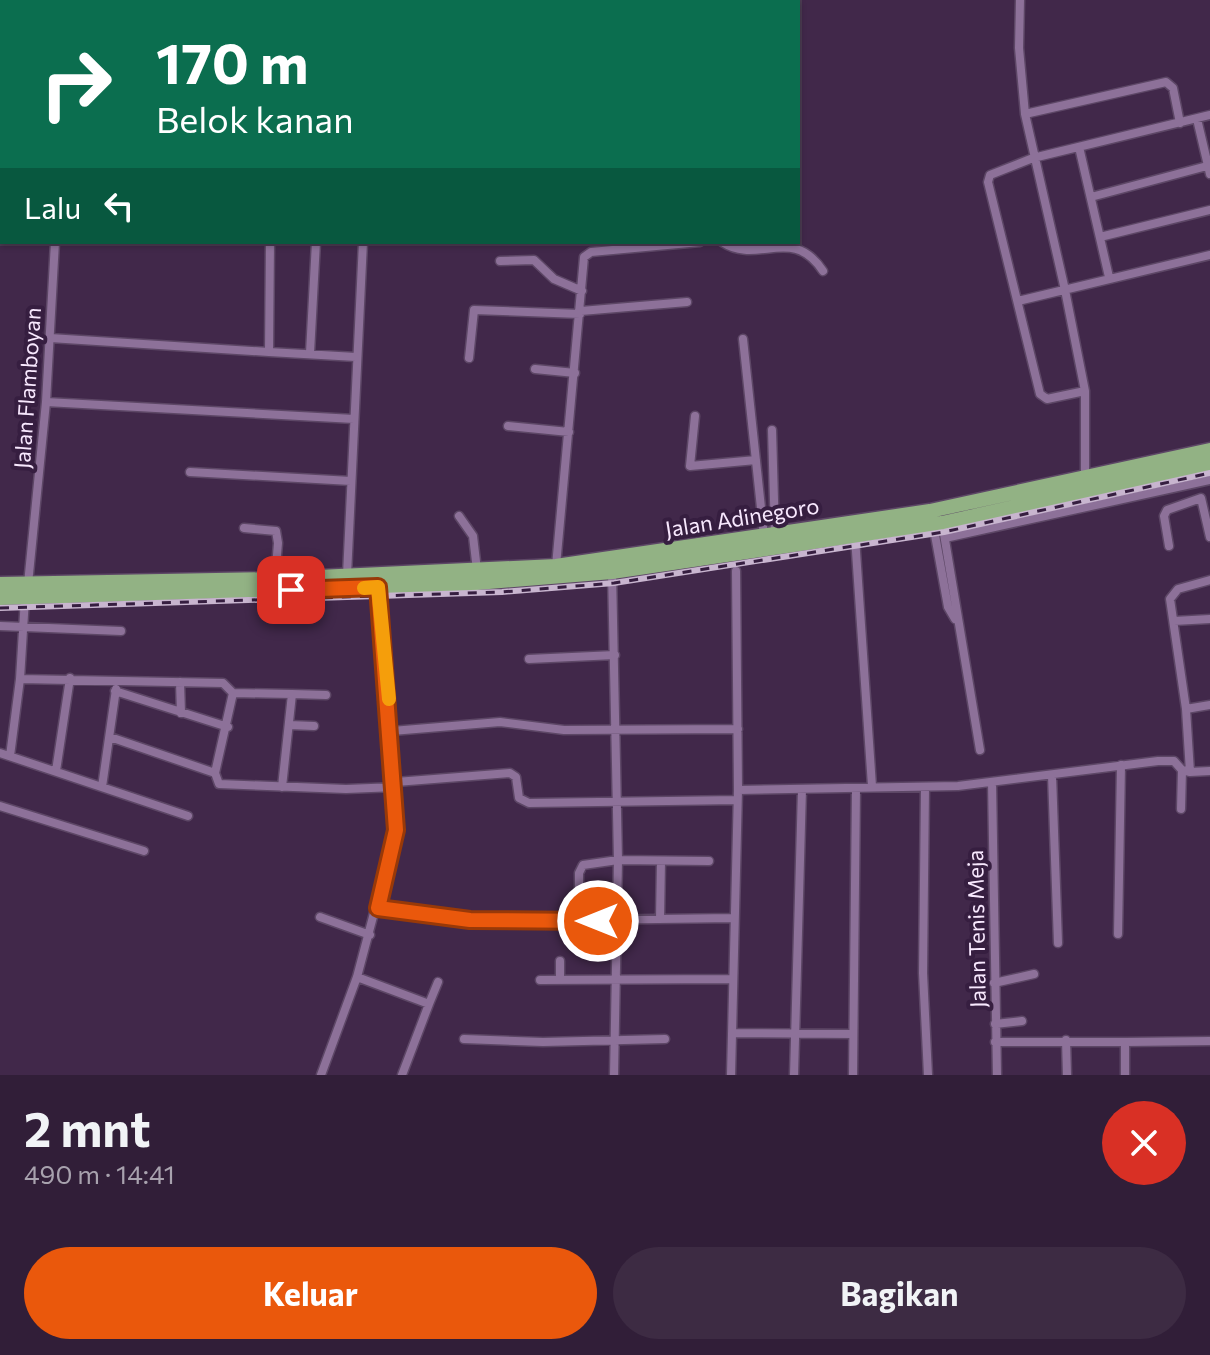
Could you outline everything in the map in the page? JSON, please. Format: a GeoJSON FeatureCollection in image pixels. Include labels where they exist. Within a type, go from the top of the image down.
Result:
{"type":"FeatureCollection","features":[{"type":"Feature","properties":{"kind":"highway","name":"Jalan Adinegoro"},"geometry":{"type":"LineString","coordinates":[[749,547],[769,536],[930,511],[1210,450]]}},
{"type":"Feature","properties":{"kind":"highway"},"geometry":{"type":"LineString","coordinates":[[0,598],[27,591],[378,587],[612,572],[722,551],[855,537],[937,523],[1210,464]]}},
{"type":"Feature","properties":{"kind":"highway","name":"Jalan Adinegoro"},"geometry":{"type":"LineString","coordinates":[[27,591],[477,571],[722,551]]}},
{"type":"Feature","properties":{"kind":"highway"},"geometry":{"type":"LineString","coordinates":[[0,584],[27,591]]}},
{"type":"Feature","properties":{"kind":"street"},"geometry":{"type":"LineString","coordinates":[[1020,0],[1019,48],[1025,114],[1085,391],[1085,478]]}},
{"type":"Feature","properties":{"kind":"street"},"geometry":{"type":"LineString","coordinates":[[1025,114],[1166,82],[1173,88],[1180,123]]}},
{"type":"Feature","properties":{"kind":"street"},"geometry":{"type":"LineString","coordinates":[[1085,391],[1047,399],[1040,394],[988,179],[992,172],[1033,158],[1210,115]]}},
{"type":"Feature","properties":{"kind":"street"},"geometry":{"type":"LineString","coordinates":[[1091,197],[1208,170],[1197,119]]}},
{"type":"Feature","properties":{"kind":"street"},"geometry":{"type":"LineString","coordinates":[[1079,147],[1109,277]]}},
{"type":"Feature","properties":{"kind":"street"},"geometry":{"type":"LineString","coordinates":[[1100,237],[1210,210]]}},
{"type":"Feature","properties":{"kind":"street","name":"Jalan Flamboyan"},"geometry":{"type":"LineString","coordinates":[[5,754],[20,679],[25,628],[46,402],[55,244]]}},
{"type":"Feature","properties":{"kind":"street"},"geometry":{"type":"LineString","coordinates":[[269,352],[270,244]]}},
{"type":"Feature","properties":{"kind":"street"},"geometry":{"type":"LineString","coordinates":[[310,353],[316,244]]}},
{"type":"Feature","properties":{"kind":"street"},"geometry":{"type":"LineString","coordinates":[[347,575],[363,244]]}},
{"type":"Feature","properties":{"kind":"street"},"geometry":{"type":"LineString","coordinates":[[556,566],[583,261],[591,252],[678,244]]}},
{"type":"Feature","properties":{"kind":"street"},"geometry":{"type":"LineString","coordinates":[[726,244],[734,248],[798,248],[813,255],[823,271]]}},
{"type":"Feature","properties":{"kind":"street"},"geometry":{"type":"LineString","coordinates":[[1018,301],[1210,255]]}},
{"type":"Feature","properties":{"kind":"street"},"geometry":{"type":"LineString","coordinates":[[500,261],[534,260],[554,279],[582,291]]}},
{"type":"Feature","properties":{"kind":"street"},"geometry":{"type":"LineString","coordinates":[[469,358],[474,310],[580,313],[687,302]]}},
{"type":"Feature","properties":{"kind":"street"},"geometry":{"type":"LineString","coordinates":[[50,338],[356,357]]}},
{"type":"Feature","properties":{"kind":"street"},"geometry":{"type":"LineString","coordinates":[[743,339],[756,460],[769,536]]}},
{"type":"Feature","properties":{"kind":"street"},"geometry":{"type":"LineString","coordinates":[[535,369],[575,373]]}},
{"type":"Feature","properties":{"kind":"street"},"geometry":{"type":"LineString","coordinates":[[46,402],[354,419]]}},
{"type":"Feature","properties":{"kind":"street"},"geometry":{"type":"LineString","coordinates":[[695,416],[690,466],[756,460]]}},
{"type":"Feature","properties":{"kind":"street"},"geometry":{"type":"LineString","coordinates":[[508,426],[569,432]]}},
{"type":"Feature","properties":{"kind":"street"},"geometry":{"type":"LineString","coordinates":[[769,536],[772,430]]}},
{"type":"Feature","properties":{"kind":"street"},"geometry":{"type":"LineString","coordinates":[[190,472],[351,481]]}},
{"type":"Feature","properties":{"kind":"street"},"geometry":{"type":"LineString","coordinates":[[945,538],[1210,480]]}},
{"type":"Feature","properties":{"kind":"street"},"geometry":{"type":"LineString","coordinates":[[1169,546],[1164,516],[1167,510],[1201,498],[1210,537]]}},
{"type":"Feature","properties":{"kind":"street"},"geometry":{"type":"LineString","coordinates":[[459,516],[473,536],[477,571]]}},
{"type":"Feature","properties":{"kind":"street"},"geometry":{"type":"LineString","coordinates":[[937,523],[945,538],[944,557]]}},
{"type":"Feature","properties":{"kind":"street"},"geometry":{"type":"LineString","coordinates":[[937,523],[944,557],[948,607],[957,623],[980,750]]}},
{"type":"Feature","properties":{"kind":"street"},"geometry":{"type":"LineString","coordinates":[[244,528],[276,531],[275,579]]}},
{"type":"Feature","properties":{"kind":"street"},"geometry":{"type":"LineString","coordinates":[[855,537],[872,786]]}},
{"type":"Feature","properties":{"kind":"street"},"geometry":{"type":"LineString","coordinates":[[731,1075],[738,729],[736,571]]}},
{"type":"Feature","properties":{"kind":"street"},"geometry":{"type":"LineString","coordinates":[[612,572],[618,860],[614,1075]]}},
{"type":"Feature","properties":{"kind":"street"},"geometry":{"type":"LineString","coordinates":[[1181,809],[1186,771],[1186,709],[1170,599],[1174,591],[1210,580]]}},
{"type":"Feature","properties":{"kind":"street"},"geometry":{"type":"LineString","coordinates":[[321,1075],[357,977],[395,842],[396,784],[378,587]]}},
{"type":"Feature","properties":{"kind":"street"},"geometry":{"type":"LineString","coordinates":[[1174,621],[1210,619]]}},
{"type":"Feature","properties":{"kind":"street"},"geometry":{"type":"LineString","coordinates":[[0,626],[121,631]]}},
{"type":"Feature","properties":{"kind":"street"},"geometry":{"type":"LineString","coordinates":[[529,659],[615,655]]}},
{"type":"Feature","properties":{"kind":"street"},"geometry":{"type":"LineString","coordinates":[[56,771],[70,678]]}},
{"type":"Feature","properties":{"kind":"street"},"geometry":{"type":"LineString","coordinates":[[20,679],[223,683],[233,693],[326,695]]}},
{"type":"Feature","properties":{"kind":"street"},"geometry":{"type":"LineString","coordinates":[[102,787],[116,679]]}},
{"type":"Feature","properties":{"kind":"street"},"geometry":{"type":"LineString","coordinates":[[180,682],[181,713]]}},
{"type":"Feature","properties":{"kind":"street"},"geometry":{"type":"LineString","coordinates":[[115,691],[228,727]]}},
{"type":"Feature","properties":{"kind":"street"},"geometry":{"type":"LineString","coordinates":[[233,693],[228,727],[215,773],[217,782],[224,785],[396,784],[510,773],[516,777],[519,798],[525,802],[737,795],[872,786],[925,787],[1174,761],[1186,771],[1210,771]]}},
{"type":"Feature","properties":{"kind":"street"},"geometry":{"type":"LineString","coordinates":[[282,787],[292,694]]}},
{"type":"Feature","properties":{"kind":"street"},"geometry":{"type":"LineString","coordinates":[[1186,709],[1210,705]]}},
{"type":"Feature","properties":{"kind":"street"},"geometry":{"type":"LineString","coordinates":[[392,731],[500,722],[537,729],[738,729]]}},
{"type":"Feature","properties":{"kind":"street"},"geometry":{"type":"LineString","coordinates":[[289,725],[314,726]]}},
{"type":"Feature","properties":{"kind":"street"},"geometry":{"type":"LineString","coordinates":[[110,737],[215,773]]}},
{"type":"Feature","properties":{"kind":"street"},"geometry":{"type":"LineString","coordinates":[[5,754],[188,816]]}},
{"type":"Feature","properties":{"kind":"street"},"geometry":{"type":"LineString","coordinates":[[1118,934],[1121,765]]}},
{"type":"Feature","properties":{"kind":"street"},"geometry":{"type":"LineString","coordinates":[[1052,775],[1058,943]]}},
{"type":"Feature","properties":{"kind":"street","name":"Jalan Tenis Meja"},"geometry":{"type":"LineString","coordinates":[[992,782],[997,1075]]}},
{"type":"Feature","properties":{"kind":"street"},"geometry":{"type":"LineString","coordinates":[[925,787],[923,973],[928,1075]]}},
{"type":"Feature","properties":{"kind":"street"},"geometry":{"type":"LineString","coordinates":[[853,1075],[856,788]]}},
{"type":"Feature","properties":{"kind":"street"},"geometry":{"type":"LineString","coordinates":[[794,1075],[802,789]]}},
{"type":"Feature","properties":{"kind":"street"},"geometry":{"type":"LineString","coordinates":[[0,806],[144,851]]}},
{"type":"Feature","properties":{"kind":"street"},"geometry":{"type":"LineString","coordinates":[[579,921],[580,868],[593,862],[618,860],[709,861]]}},
{"type":"Feature","properties":{"kind":"street"},"geometry":{"type":"LineString","coordinates":[[660,919],[661,861]]}},
{"type":"Feature","properties":{"kind":"street"},"geometry":{"type":"LineString","coordinates":[[378,908],[470,920],[733,918]]}},
{"type":"Feature","properties":{"kind":"street"},"geometry":{"type":"LineString","coordinates":[[320,917],[370,935]]}},
{"type":"Feature","properties":{"kind":"street"},"geometry":{"type":"LineString","coordinates":[[560,961],[560,980]]}},
{"type":"Feature","properties":{"kind":"street"},"geometry":{"type":"LineString","coordinates":[[994,983],[1034,974]]}},
{"type":"Feature","properties":{"kind":"street"},"geometry":{"type":"LineString","coordinates":[[357,977],[429,1004]]}},
{"type":"Feature","properties":{"kind":"street"},"geometry":{"type":"LineString","coordinates":[[540,980],[732,979]]}},
{"type":"Feature","properties":{"kind":"street"},"geometry":{"type":"LineString","coordinates":[[402,1075],[438,982]]}},
{"type":"Feature","properties":{"kind":"street"},"geometry":{"type":"LineString","coordinates":[[995,1024],[1022,1021]]}},
{"type":"Feature","properties":{"kind":"street"},"geometry":{"type":"LineString","coordinates":[[732,1033],[853,1034]]}},
{"type":"Feature","properties":{"kind":"street"},"geometry":{"type":"LineString","coordinates":[[464,1039],[543,1042],[665,1039]]}},
{"type":"Feature","properties":{"kind":"street"},"geometry":{"type":"LineString","coordinates":[[1066,1040],[1067,1075]]}},
{"type":"Feature","properties":{"kind":"street"},"geometry":{"type":"LineString","coordinates":[[995,1042],[1210,1041]]}},
{"type":"Feature","properties":{"kind":"street"},"geometry":{"type":"LineString","coordinates":[[1125,1042],[1125,1075]]}},
{"type":"Feature","properties":{"kind":"railway"},"geometry":{"type":"LineString","coordinates":[[0,608],[502,592],[614,583],[944,532],[1210,473]]}},
{"type":"Feature","properties":{"kind":"slow traffic"},"geometry":{"type":"LineString","coordinates":[[364,588],[378,587],[389,699]]}},
{"type":"Feature","properties":{"kind":"route"},"geometry":{"type":"LineString","coordinates":[[291,590],[378,587],[396,782],[396,830],[378,908],[470,920],[598,921]]}}]}
